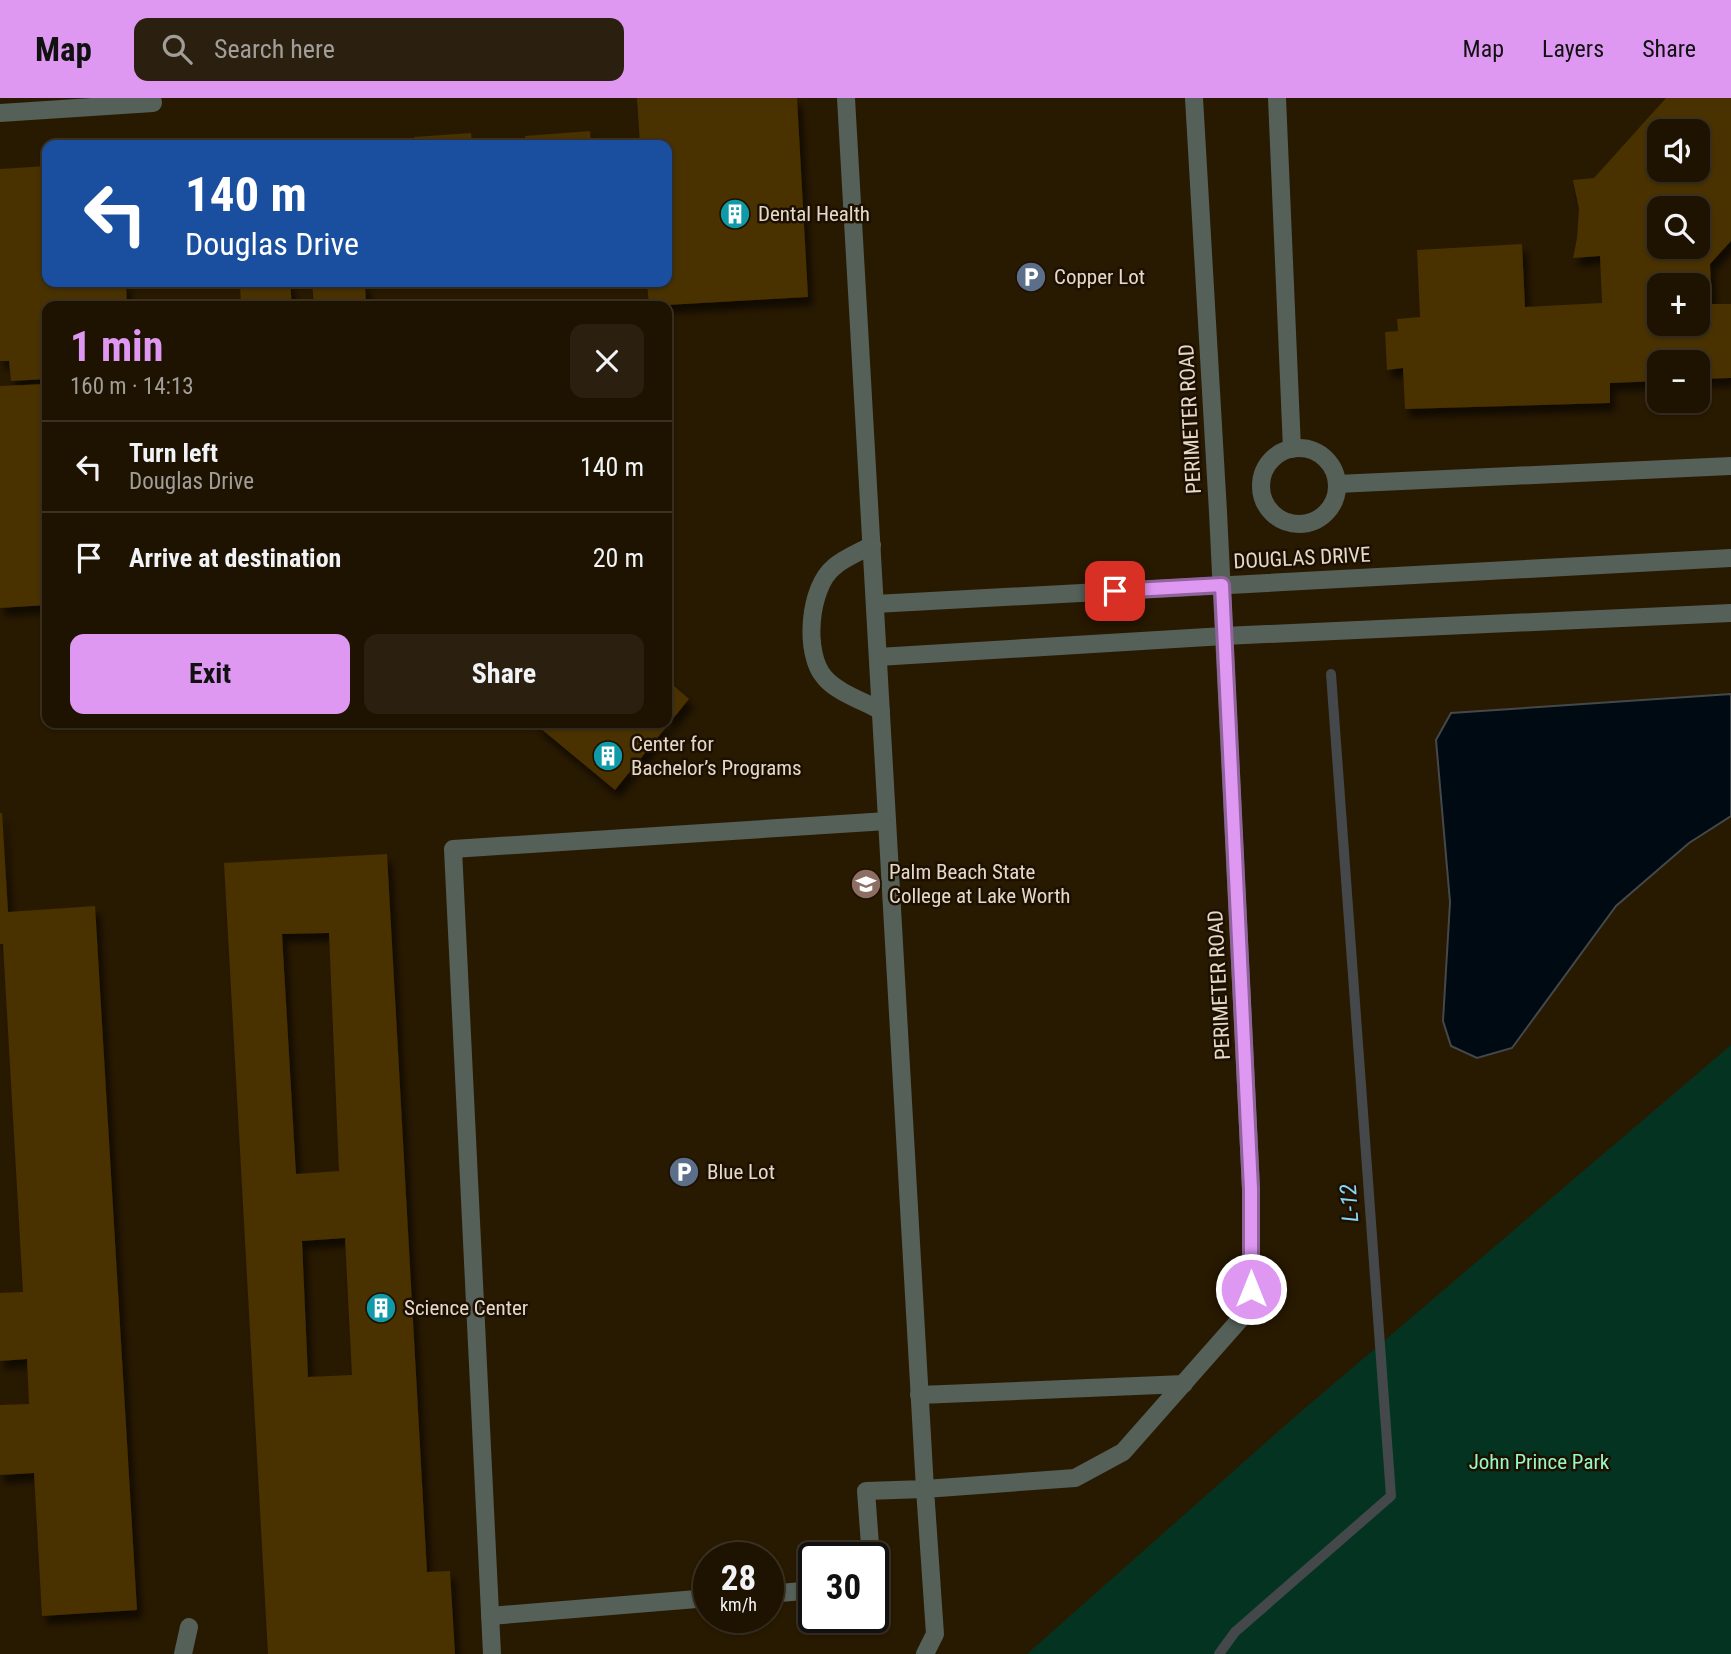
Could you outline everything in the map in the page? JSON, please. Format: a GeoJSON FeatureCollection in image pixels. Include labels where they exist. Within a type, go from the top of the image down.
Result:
{"type":"FeatureCollection","features":[{"type":"Feature","properties":{"kind":"street"},"geometry":{"type":"LineString","coordinates":[[846,98],[934,1634],[925,1654]]}},
{"type":"Feature","properties":{"kind":"street","name":"PERIMETER ROAD"},"geometry":{"type":"LineString","coordinates":[[870,1542],[866,1491],[1075,1478],[1123,1452],[1243,1317],[1251,1289],[1251,1175],[1222,585],[1194,98]]}},
{"type":"Feature","properties":{"kind":"street"},"geometry":{"type":"LineString","coordinates":[[1277,98],[1292,449]]}},
{"type":"Feature","properties":{"kind":"street"},"geometry":{"type":"LineString","coordinates":[[0,113],[152,101]]}},
{"type":"Feature","properties":{"kind":"street"},"geometry":{"type":"LineString","coordinates":[[1302,448],[1319,453],[1329,462],[1338,484],[1331,508],[1312,523],[1287,523],[1272,513],[1262,497],[1261,484],[1270,461],[1280,453],[1292,449],[1302,448]]}},
{"type":"Feature","properties":{"kind":"street"},"geometry":{"type":"LineString","coordinates":[[1338,484],[1731,466]]}},
{"type":"Feature","properties":{"kind":"street"},"geometry":{"type":"LineString","coordinates":[[872,545],[834,566],[822,580],[812,615],[813,655],[823,677],[881,711]]}},
{"type":"Feature","properties":{"kind":"street","name":"DOUGLAS DRIVE"},"geometry":{"type":"LineString","coordinates":[[875,604],[1731,558]]}},
{"type":"Feature","properties":{"kind":"street"},"geometry":{"type":"LineString","coordinates":[[878,657],[1224,636],[1731,613]]}},
{"type":"Feature","properties":{"kind":"street"},"geometry":{"type":"LineString","coordinates":[[492,1654],[453,849],[887,821]]}},
{"type":"Feature","properties":{"kind":"street"},"geometry":{"type":"LineString","coordinates":[[919,1395],[1184,1384]]}},
{"type":"Feature","properties":{"kind":"street"},"geometry":{"type":"LineString","coordinates":[[490,1616],[693,1599]]}},
{"type":"Feature","properties":{"kind":"street"},"geometry":{"type":"LineString","coordinates":[[183,1654],[189,1627]]}},
{"type":"Feature","properties":{"kind":"green space","name":"John Prince Park"},"geometry":{"type":"Polygon","coordinates":[[[1731,1045],[1731,1654],[1027,1654],[1290,1421],[1731,1045]]]}},
{"type":"Feature","properties":{"kind":"shaded area"},"geometry":{"type":"Polygon","coordinates":[[[1731,694],[1731,816],[1689,843],[1616,906],[1512,1048],[1477,1058],[1451,1046],[1443,1021],[1450,902],[1436,740],[1451,713],[1731,694]]]}},
{"type":"Feature","properties":{"kind":"building","name":"Dental Health"},"geometry":{"type":"Polygon","coordinates":[[[637,98],[797,98],[808,297],[672,305],[672,301],[649,301],[647,287],[672,287],[672,140],[640,140],[637,98]]]}},
{"type":"Feature","properties":{"kind":"building"},"geometry":{"type":"Polygon","coordinates":[[[1666,98],[1731,98],[1731,241],[1710,264],[1712,304],[1731,304],[1731,378],[1710,379],[1710,350],[1647,350],[1647,381],[1610,383],[1610,403],[1405,409],[1403,368],[1387,370],[1385,332],[1398,331],[1397,319],[1420,317],[1417,250],[1522,244],[1525,307],[1602,303],[1600,256],[1573,258],[1579,209],[1573,180],[1594,178],[1647,119],[1647,182],[1710,182],[1710,119],[1647,119],[1666,98]]]}},
{"type":"Feature","properties":{"kind":"building"},"geometry":{"type":"Polygon","coordinates":[[[590,131],[591,140],[525,140],[525,136],[590,131]]]}},
{"type":"Feature","properties":{"kind":"building"},"geometry":{"type":"Polygon","coordinates":[[[471,133],[472,140],[414,140],[414,137],[471,133]]]}},
{"type":"Feature","properties":{"kind":"building"},"geometry":{"type":"Polygon","coordinates":[[[42,166],[42,287],[126,287],[127,301],[42,301],[42,379],[11,381],[9,361],[0,361],[0,169],[42,166]]]}},
{"type":"Feature","properties":{"kind":"building"},"geometry":{"type":"Polygon","coordinates":[[[240,287],[290,287],[292,301],[241,301],[240,287]]]}},
{"type":"Feature","properties":{"kind":"building"},"geometry":{"type":"Polygon","coordinates":[[[312,287],[365,287],[366,301],[314,301],[312,287]]]}},
{"type":"Feature","properties":{"kind":"building"},"geometry":{"type":"Polygon","coordinates":[[[42,384],[42,605],[0,608],[0,386],[42,384]]]}},
{"type":"Feature","properties":{"kind":"building","name":"Center for Bachelor’s Programs"},"geometry":{"type":"Polygon","coordinates":[[[672,684],[689,699],[672,720],[672,684]]]}},
{"type":"Feature","properties":{"kind":"building","name":"Center for Bachelor’s Programs"},"geometry":{"type":"Polygon","coordinates":[[[540,728],[665,728],[615,790],[540,728]]]}},
{"type":"Feature","properties":{"kind":"building"},"geometry":{"type":"Polygon","coordinates":[[[0,813],[8,912],[95,906],[137,1610],[42,1616],[34,1473],[0,1475],[0,1405],[29,1404],[27,1359],[0,1361],[0,1293],[23,1292],[3,944],[0,944],[0,813]]]}},
{"type":"Feature","properties":{"kind":"building","name":"Science Center"},"geometry":{"type":"Polygon","coordinates":[[[387,854],[427,1572],[450,1571],[455,1654],[268,1654],[224,863],[387,854]],[[329,933],[282,934],[296,1174],[339,1171],[329,933]],[[345,1238],[302,1241],[308,1377],[352,1375],[345,1238]]]}},
{"type":"Feature","properties":{"kind":"waterway","name":"L-12"},"geometry":{"type":"LineString","coordinates":[[1219,1654],[1235,1632],[1391,1496],[1331,674]]}},
{"type":"Feature","properties":{"kind":"place","name":"Dental Health"},"geometry":{"type":"Point","coordinates":[735,214]}},
{"type":"Feature","properties":{"kind":"place","name":"Copper Lot"},"geometry":{"type":"Point","coordinates":[1031,277]}},
{"type":"Feature","properties":{"kind":"place","name":"Center for Bachelor’s Programs"},"geometry":{"type":"Point","coordinates":[608,756]}},
{"type":"Feature","properties":{"kind":"place","name":"Palm Beach State College at Lake Worth"},"geometry":{"type":"Point","coordinates":[866,884]}},
{"type":"Feature","properties":{"kind":"place","name":"Blue Lot"},"geometry":{"type":"Point","coordinates":[684,1172]}},
{"type":"Feature","properties":{"kind":"place","name":"Science Center"},"geometry":{"type":"Point","coordinates":[381,1308]}},
{"type":"Feature","properties":{"kind":"route"},"geometry":{"type":"LineString","coordinates":[[1115,591],[1222,585],[1251,1189],[1251,1289]]}}]}
